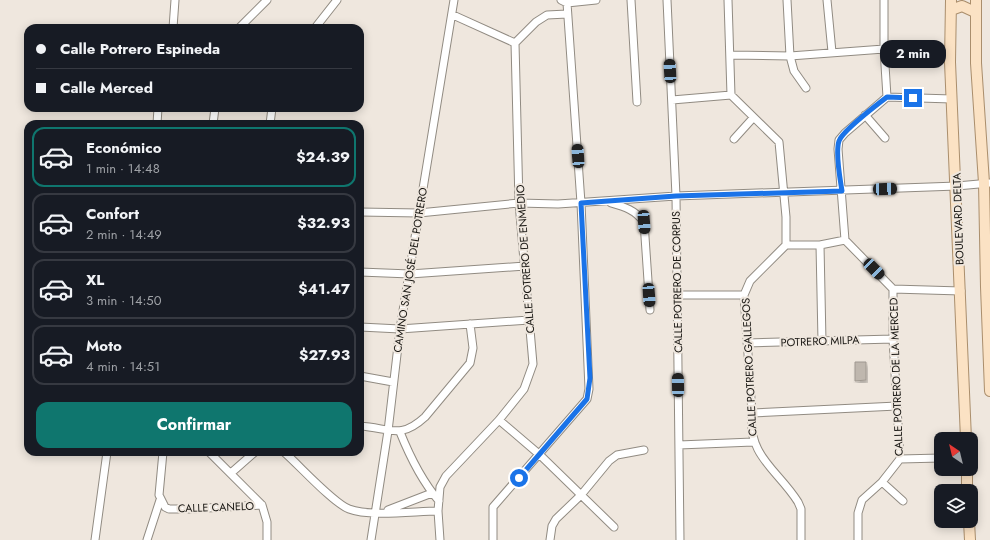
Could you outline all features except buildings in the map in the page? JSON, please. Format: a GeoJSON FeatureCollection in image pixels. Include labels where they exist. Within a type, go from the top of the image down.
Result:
{"type":"FeatureCollection","features":[{"type":"Feature","properties":{"kind":"main road"},"geometry":{"type":"LineString","coordinates":[[976,0],[976,63],[987,183],[990,391]]}},
{"type":"Feature","properties":{"kind":"main road"},"geometry":{"type":"LineString","coordinates":[[951,5],[962,6],[975,12]]}},
{"type":"Feature","properties":{"kind":"main road","name":"BOULEVARD DELTA"},"geometry":{"type":"LineString","coordinates":[[951,5],[950,62],[961,291],[966,432]]}},
{"type":"Feature","properties":{"kind":"main road"},"geometry":{"type":"LineString","coordinates":[[969,528],[970,540]]}},
{"type":"Feature","properties":{"kind":"street"},"geometry":{"type":"LineString","coordinates":[[173,24],[175,0]]}},
{"type":"Feature","properties":{"kind":"street"},"geometry":{"type":"LineString","coordinates":[[243,24],[267,0]]}},
{"type":"Feature","properties":{"kind":"street"},"geometry":{"type":"LineString","coordinates":[[318,24],[337,0]]}},
{"type":"Feature","properties":{"kind":"street","name":"CAMINO SAN JOSÉ DEL POTRERO"},"geometry":{"type":"LineString","coordinates":[[371,540],[378,512],[400,329],[453,15],[454,0]]}},
{"type":"Feature","properties":{"kind":"street"},"geometry":{"type":"LineString","coordinates":[[493,540],[493,507],[540,455],[587,399],[589,389],[581,203],[567,14],[564,2],[596,0]]}},
{"type":"Feature","properties":{"kind":"street"},"geometry":{"type":"LineString","coordinates":[[631,0],[637,102]]}},
{"type":"Feature","properties":{"kind":"street","name":"CALLE POTRERO DE CORPUS"},"geometry":{"type":"LineString","coordinates":[[667,0],[676,196],[680,540]]}},
{"type":"Feature","properties":{"kind":"street"},"geometry":{"type":"LineString","coordinates":[[728,0],[731,95],[779,142],[784,194],[786,245],[820,245],[845,240],[838,149],[839,140],[865,115],[887,97],[952,99]]}},
{"type":"Feature","properties":{"kind":"street"},"geometry":{"type":"LineString","coordinates":[[787,0],[790,56],[794,71],[806,88]]}},
{"type":"Feature","properties":{"kind":"street"},"geometry":{"type":"LineString","coordinates":[[827,0],[832,52]]}},
{"type":"Feature","properties":{"kind":"street"},"geometry":{"type":"LineString","coordinates":[[884,0],[884,49],[887,97]]}},
{"type":"Feature","properties":{"kind":"street"},"geometry":{"type":"LineString","coordinates":[[453,15],[515,43],[536,22],[547,15],[567,14]]}},
{"type":"Feature","properties":{"kind":"street","name":"CALLE POTRERO DE ENMEDIO"},"geometry":{"type":"LineString","coordinates":[[440,540],[438,500],[440,487],[446,476],[499,420],[524,389],[533,364],[519,203],[515,43]]}},
{"type":"Feature","properties":{"kind":"street"},"geometry":{"type":"LineString","coordinates":[[730,55],[790,56],[884,49]]}},
{"type":"Feature","properties":{"kind":"street"},"geometry":{"type":"LineString","coordinates":[[672,100],[731,95]]}},
{"type":"Feature","properties":{"kind":"street"},"geometry":{"type":"LineString","coordinates":[[865,115],[885,138]]}},
{"type":"Feature","properties":{"kind":"street"},"geometry":{"type":"LineString","coordinates":[[734,139],[753,118]]}},
{"type":"Feature","properties":{"kind":"street"},"geometry":{"type":"LineString","coordinates":[[364,212],[419,213],[519,203],[558,204],[605,202],[676,196],[784,194],[956,186],[987,183]]}},
{"type":"Feature","properties":{"kind":"street"},"geometry":{"type":"LineString","coordinates":[[605,202],[627,207],[638,215],[644,222],[650,310]]}},
{"type":"Feature","properties":{"kind":"street","name":"CALLE POTRERO DE LA MERCED"},"geometry":{"type":"LineString","coordinates":[[845,240],[893,288],[896,406],[900,459],[882,482],[862,500],[858,513],[858,540]]}},
{"type":"Feature","properties":{"kind":"street","name":"CALLE POTRERO GALLEGOS"},"geometry":{"type":"LineString","coordinates":[[786,245],[750,281],[744,295],[752,413],[750,425],[753,442],[763,459],[798,502],[801,509],[801,540]]}},
{"type":"Feature","properties":{"kind":"street"},"geometry":{"type":"LineString","coordinates":[[820,245],[822,342]]}},
{"type":"Feature","properties":{"kind":"street"},"geometry":{"type":"LineString","coordinates":[[364,272],[410,274],[525,266]]}},
{"type":"Feature","properties":{"kind":"street"},"geometry":{"type":"LineString","coordinates":[[893,288],[961,291]]}},
{"type":"Feature","properties":{"kind":"street"},"geometry":{"type":"LineString","coordinates":[[677,294],[744,295]]}},
{"type":"Feature","properties":{"kind":"street"},"geometry":{"type":"LineString","coordinates":[[364,327],[400,329],[529,320]]}},
{"type":"Feature","properties":{"kind":"street"},"geometry":{"type":"LineString","coordinates":[[364,427],[400,432],[417,424],[470,363],[473,348],[470,324]]}},
{"type":"Feature","properties":{"kind":"street","name":"POTRERO MILPA"},"geometry":{"type":"LineString","coordinates":[[747,343],[894,339]]}},
{"type":"Feature","properties":{"kind":"street"},"geometry":{"type":"LineString","coordinates":[[364,377],[393,382]]}},
{"type":"Feature","properties":{"kind":"street"},"geometry":{"type":"LineString","coordinates":[[752,413],[896,406]]}},
{"type":"Feature","properties":{"kind":"street"},"geometry":{"type":"LineString","coordinates":[[499,420],[540,455],[614,527]]}},
{"type":"Feature","properties":{"kind":"street"},"geometry":{"type":"LineString","coordinates":[[400,432],[410,458],[438,500]]}},
{"type":"Feature","properties":{"kind":"street"},"geometry":{"type":"LineString","coordinates":[[679,445],[753,442]]}},
{"type":"Feature","properties":{"kind":"street"},"geometry":{"type":"LineString","coordinates":[[550,540],[552,526],[556,519],[581,495],[609,461],[617,455],[644,450]]}},
{"type":"Feature","properties":{"kind":"street"},"geometry":{"type":"LineString","coordinates":[[95,540],[106,456]]}},
{"type":"Feature","properties":{"kind":"street"},"geometry":{"type":"LineString","coordinates":[[147,540],[160,500],[164,456]]}},
{"type":"Feature","properties":{"kind":"street","name":"CALLE CANELO"},"geometry":{"type":"LineString","coordinates":[[213,456],[262,505],[267,522],[267,540]]}},
{"type":"Feature","properties":{"kind":"street"},"geometry":{"type":"LineString","coordinates":[[231,473],[250,456]]}},
{"type":"Feature","properties":{"kind":"street"},"geometry":{"type":"LineString","coordinates":[[288,456],[345,507],[359,511],[378,512],[438,511]]}},
{"type":"Feature","properties":{"kind":"street"},"geometry":{"type":"LineString","coordinates":[[900,459],[934,458]]}},
{"type":"Feature","properties":{"kind":"street"},"geometry":{"type":"LineString","coordinates":[[882,482],[903,501]]}},
{"type":"Feature","properties":{"kind":"street"},"geometry":{"type":"LineString","coordinates":[[378,512],[432,493]]}},
{"type":"Feature","properties":{"kind":"street","name":"CALLE CANELO"},"geometry":{"type":"LineString","coordinates":[[160,500],[165,507],[169,509],[262,505]]}},
{"type":"Feature","properties":{"kind":"route"},"geometry":{"type":"LineString","coordinates":[[519,478],[587,399],[590,378],[581,203],[676,196],[784,194],[842,191],[838,149],[839,140],[845,132],[887,97],[913,98]]}}]}
